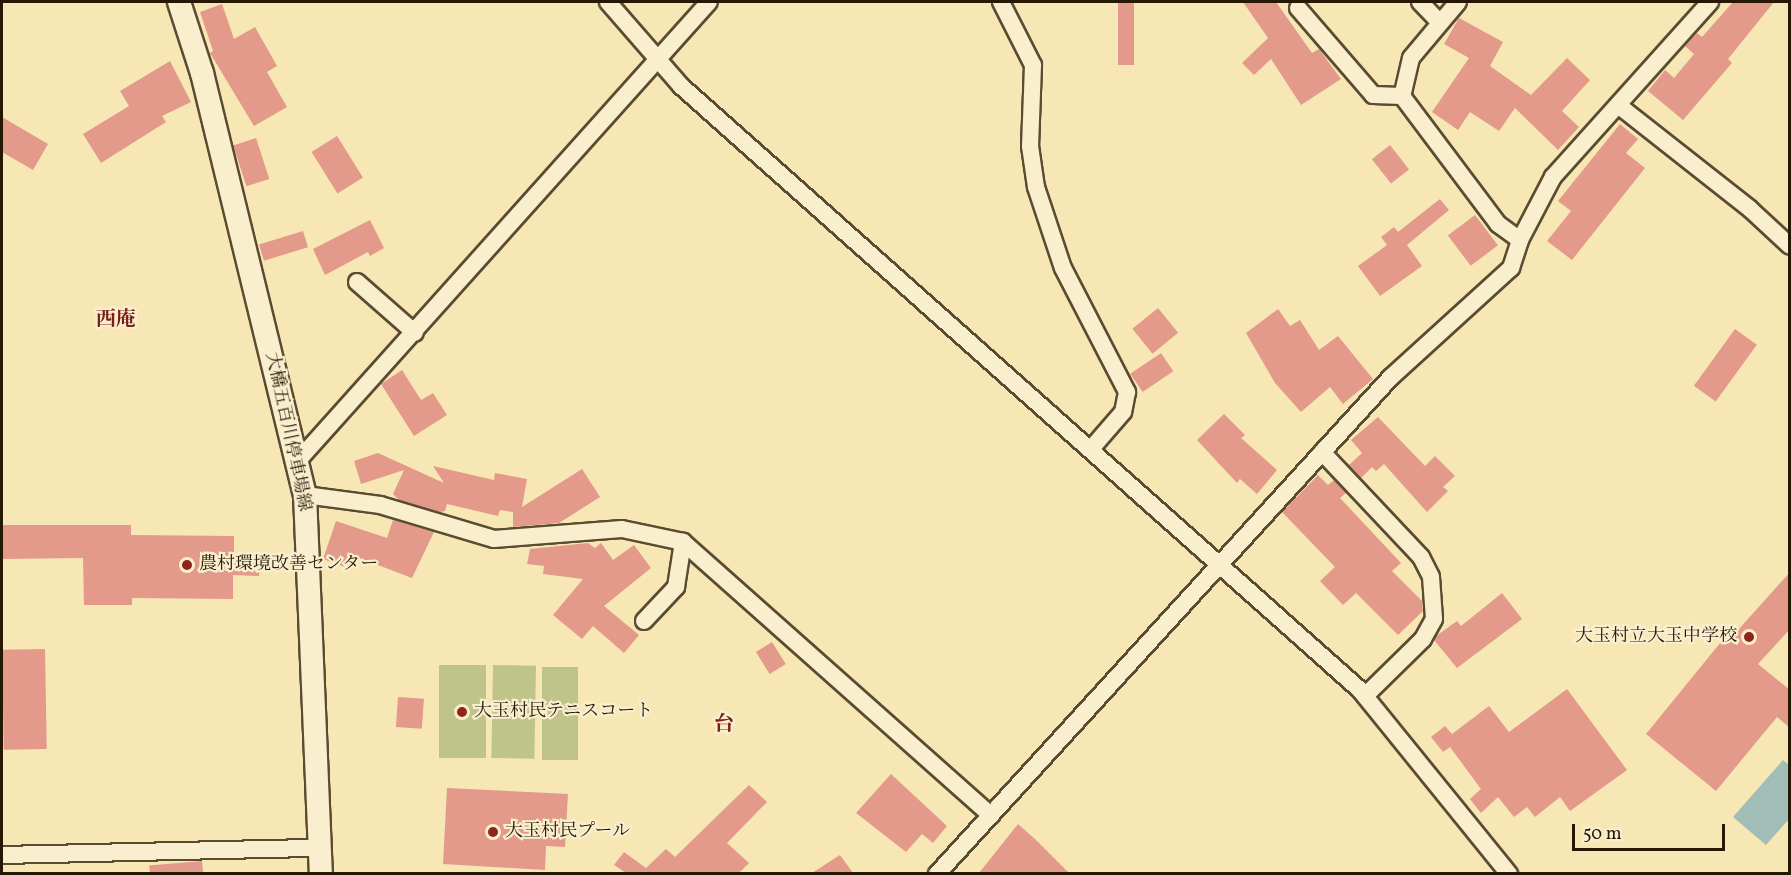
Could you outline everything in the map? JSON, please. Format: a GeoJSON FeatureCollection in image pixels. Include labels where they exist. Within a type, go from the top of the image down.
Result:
{"type":"FeatureCollection","features":[{"type":"Feature","properties":{"kind":"main road","name":"大橋五百川停車場線"},"geometry":{"type":"LineString","coordinates":[[179,2],[239,219],[304,495],[321,873]]}},
{"type":"Feature","properties":{"kind":"street"},"geometry":{"type":"LineString","coordinates":[[608,2],[655,60],[1220,562],[1365,696],[1509,873]]}},
{"type":"Feature","properties":{"kind":"street"},"geometry":{"type":"LineString","coordinates":[[295,464],[415,333],[655,60],[709,2]]}},
{"type":"Feature","properties":{"kind":"street"},"geometry":{"type":"LineString","coordinates":[[1001,2],[1033,65],[1030,146],[1040,198],[1063,268],[1127,392],[1123,412],[1091,449]]}},
{"type":"Feature","properties":{"kind":"street"},"geometry":{"type":"LineString","coordinates":[[1420,2],[1439,22]]}},
{"type":"Feature","properties":{"kind":"street"},"geometry":{"type":"LineString","coordinates":[[1402,96],[1411,58],[1458,2]]}},
{"type":"Feature","properties":{"kind":"street"},"geometry":{"type":"LineString","coordinates":[[937,873],[1390,378],[1511,268],[1520,240],[1553,177],[1710,2]]}},
{"type":"Feature","properties":{"kind":"street"},"geometry":{"type":"LineString","coordinates":[[1298,9],[1372,95],[1402,96]]}},
{"type":"Feature","properties":{"kind":"street"},"geometry":{"type":"LineString","coordinates":[[1402,96],[1498,224],[1520,240]]}},
{"type":"Feature","properties":{"kind":"street"},"geometry":{"type":"LineString","coordinates":[[1618,105],[1750,209],[1790,246]]}},
{"type":"Feature","properties":{"kind":"street"},"geometry":{"type":"LineString","coordinates":[[357,282],[415,333]]}},
{"type":"Feature","properties":{"kind":"street"},"geometry":{"type":"LineString","coordinates":[[1322,452],[1421,557],[1431,577],[1434,619],[1423,639],[1365,696]]}},
{"type":"Feature","properties":{"kind":"street"},"geometry":{"type":"LineString","coordinates":[[304,495],[381,505],[494,538],[622,529],[683,542],[991,815]]}},
{"type":"Feature","properties":{"kind":"street"},"geometry":{"type":"LineString","coordinates":[[644,621],[676,587],[683,542]]}},
{"type":"Feature","properties":{"kind":"street"},"geometry":{"type":"LineString","coordinates":[[2,855],[320,848]]}},
{"type":"Feature","properties":{"kind":"green space","name":"大玉村民テニスコート"},"geometry":{"type":"Polygon","coordinates":[[[439,665],[486,665],[486,758],[439,758],[439,665]]]}},
{"type":"Feature","properties":{"kind":"green space","name":"大玉村民テニスコート"},"geometry":{"type":"Polygon","coordinates":[[[493,665],[536,666],[534,759],[491,758],[493,665]]]}},
{"type":"Feature","properties":{"kind":"green space","name":"大玉村民テニスコート"},"geometry":{"type":"Polygon","coordinates":[[[542,667],[578,667],[578,760],[542,760],[542,667]]]}},
{"type":"Feature","properties":{"kind":"water"},"geometry":{"type":"Polygon","coordinates":[[[1783,760],[1789,765],[1789,819],[1766,845],[1733,817],[1783,760]]]}},
{"type":"Feature","properties":{"kind":"building"},"geometry":{"type":"Polygon","coordinates":[[[1118,2],[1134,2],[1134,65],[1118,65],[1118,2]]]}},
{"type":"Feature","properties":{"kind":"building"},"geometry":{"type":"Polygon","coordinates":[[[1243,2],[1276,2],[1312,53],[1319,49],[1341,79],[1301,105],[1271,59],[1254,75],[1242,63],[1268,38],[1243,2]]]}},
{"type":"Feature","properties":{"kind":"building"},"geometry":{"type":"Polygon","coordinates":[[[1733,2],[1774,2],[1728,59],[1732,63],[1683,120],[1648,91],[1665,70],[1674,78],[1694,54],[1685,46],[1697,33],[1702,37],[1733,2]]]}},
{"type":"Feature","properties":{"kind":"building"},"geometry":{"type":"Polygon","coordinates":[[[222,4],[234,39],[255,27],[277,66],[267,72],[287,107],[254,126],[210,53],[213,51],[200,12],[222,4]]]}},
{"type":"Feature","properties":{"kind":"building"},"geometry":{"type":"Polygon","coordinates":[[[1459,18],[1503,42],[1490,66],[1531,95],[1567,58],[1590,80],[1562,111],[1579,127],[1558,150],[1515,108],[1499,131],[1470,112],[1458,130],[1432,112],[1469,58],[1444,44],[1459,18]]]}},
{"type":"Feature","properties":{"kind":"building"},"geometry":{"type":"Polygon","coordinates":[[[170,61],[191,102],[162,116],[166,122],[101,163],[83,134],[129,106],[120,91],[170,61]]]}},
{"type":"Feature","properties":{"kind":"building"},"geometry":{"type":"Polygon","coordinates":[[[2,117],[48,144],[33,170],[2,152],[2,117]]]}},
{"type":"Feature","properties":{"kind":"building"},"geometry":{"type":"Polygon","coordinates":[[[1620,124],[1638,139],[1626,153],[1645,168],[1572,260],[1547,241],[1571,211],[1558,201],[1620,124]]]}},
{"type":"Feature","properties":{"kind":"building"},"geometry":{"type":"Polygon","coordinates":[[[337,136],[363,178],[338,193],[312,152],[337,136]]]}},
{"type":"Feature","properties":{"kind":"building"},"geometry":{"type":"Polygon","coordinates":[[[256,138],[269,179],[246,186],[233,145],[256,138]]]}},
{"type":"Feature","properties":{"kind":"building"},"geometry":{"type":"Polygon","coordinates":[[[1390,145],[1409,169],[1391,184],[1372,159],[1390,145]]]}},
{"type":"Feature","properties":{"kind":"building"},"geometry":{"type":"Polygon","coordinates":[[[1440,199],[1449,210],[1407,245],[1422,266],[1380,296],[1358,266],[1387,245],[1381,237],[1394,227],[1398,232],[1440,199]]]}},
{"type":"Feature","properties":{"kind":"building"},"geometry":{"type":"Polygon","coordinates":[[[1475,215],[1498,245],[1471,266],[1448,235],[1475,215]]]}},
{"type":"Feature","properties":{"kind":"building"},"geometry":{"type":"Polygon","coordinates":[[[370,220],[384,248],[370,256],[368,252],[325,275],[313,249],[370,220]]]}},
{"type":"Feature","properties":{"kind":"building"},"geometry":{"type":"Polygon","coordinates":[[[303,231],[308,247],[264,261],[259,244],[303,231]]]}},
{"type":"Feature","properties":{"kind":"building"},"geometry":{"type":"Polygon","coordinates":[[[1158,308],[1178,333],[1152,354],[1132,329],[1158,308]]]}},
{"type":"Feature","properties":{"kind":"building"},"geometry":{"type":"Polygon","coordinates":[[[1278,309],[1290,326],[1300,320],[1319,350],[1338,336],[1373,379],[1343,404],[1330,387],[1301,412],[1275,383],[1246,333],[1278,309]]]}},
{"type":"Feature","properties":{"kind":"building"},"geometry":{"type":"Polygon","coordinates":[[[1735,329],[1757,345],[1716,402],[1694,386],[1735,329]]]}},
{"type":"Feature","properties":{"kind":"building"},"geometry":{"type":"Polygon","coordinates":[[[1161,353],[1173,371],[1143,392],[1130,374],[1161,353]]]}},
{"type":"Feature","properties":{"kind":"building"},"geometry":{"type":"Polygon","coordinates":[[[402,370],[421,400],[433,393],[447,415],[414,436],[381,384],[402,370]]]}},
{"type":"Feature","properties":{"kind":"building"},"geometry":{"type":"Polygon","coordinates":[[[1224,414],[1245,435],[1241,438],[1277,470],[1257,494],[1240,479],[1237,483],[1197,440],[1224,414]]]}},
{"type":"Feature","properties":{"kind":"building"},"geometry":{"type":"Polygon","coordinates":[[[1378,417],[1425,466],[1435,456],[1455,476],[1443,487],[1448,491],[1427,512],[1384,464],[1376,471],[1372,467],[1361,478],[1349,465],[1362,453],[1351,440],[1378,417]]]}},
{"type":"Feature","properties":{"kind":"building"},"geometry":{"type":"Polygon","coordinates":[[[378,453],[444,483],[433,466],[494,480],[495,473],[527,479],[522,507],[582,469],[600,497],[559,523],[513,527],[513,512],[500,510],[498,516],[447,504],[445,511],[440,512],[399,500],[393,494],[404,470],[361,484],[354,461],[378,453]]]}},
{"type":"Feature","properties":{"kind":"building"},"geometry":{"type":"Polygon","coordinates":[[[1318,475],[1328,485],[1334,480],[1346,493],[1340,498],[1401,563],[1392,571],[1422,601],[1423,611],[1398,635],[1356,593],[1343,605],[1320,581],[1335,567],[1282,512],[1318,475]]]}},
{"type":"Feature","properties":{"kind":"building"},"geometry":{"type":"Polygon","coordinates":[[[393,520],[434,532],[412,578],[349,554],[345,567],[323,559],[336,521],[387,538],[393,520]]]}},
{"type":"Feature","properties":{"kind":"building"},"geometry":{"type":"Polygon","coordinates":[[[2,525],[131,525],[131,535],[234,536],[234,554],[260,555],[259,576],[233,575],[233,599],[132,598],[132,605],[84,605],[83,558],[2,559],[2,525]]]}},
{"type":"Feature","properties":{"kind":"building"},"geometry":{"type":"Polygon","coordinates":[[[588,543],[595,548],[601,543],[613,560],[634,545],[651,568],[604,606],[639,635],[624,653],[593,626],[582,639],[553,615],[583,579],[543,574],[544,566],[527,564],[530,549],[588,543]]]}},
{"type":"Feature","properties":{"kind":"building"},"geometry":{"type":"Polygon","coordinates":[[[1790,572],[1790,629],[1758,664],[1790,690],[1790,728],[1777,717],[1716,791],[1646,734],[1725,637],[1729,640],[1790,572]]]}},
{"type":"Feature","properties":{"kind":"building"},"geometry":{"type":"Polygon","coordinates":[[[1502,593],[1522,619],[1457,668],[1434,640],[1436,636],[1457,621],[1461,626],[1502,593]]]}},
{"type":"Feature","properties":{"kind":"building"},"geometry":{"type":"Polygon","coordinates":[[[772,642],[786,664],[770,674],[756,652],[772,642]]]}},
{"type":"Feature","properties":{"kind":"building"},"geometry":{"type":"Polygon","coordinates":[[[45,649],[47,749],[4,750],[2,650],[45,649]]]}},
{"type":"Feature","properties":{"kind":"building"},"geometry":{"type":"Polygon","coordinates":[[[1567,689],[1627,770],[1570,811],[1560,797],[1535,817],[1527,807],[1514,817],[1498,797],[1481,813],[1470,799],[1481,789],[1450,747],[1443,752],[1431,737],[1445,726],[1452,734],[1489,706],[1509,732],[1567,689]]]}},
{"type":"Feature","properties":{"kind":"building"},"geometry":{"type":"Polygon","coordinates":[[[398,697],[424,699],[422,729],[396,727],[398,697]]]}},
{"type":"Feature","properties":{"kind":"building"},"geometry":{"type":"Polygon","coordinates":[[[891,774],[947,826],[933,843],[922,834],[906,852],[856,813],[891,774]]]}},
{"type":"Feature","properties":{"kind":"building"},"geometry":{"type":"Polygon","coordinates":[[[749,785],[767,802],[727,843],[749,863],[739,873],[626,873],[614,865],[624,852],[646,868],[666,849],[675,857],[749,785]]]}},
{"type":"Feature","properties":{"kind":"building"},"geometry":{"type":"Polygon","coordinates":[[[447,788],[568,794],[565,847],[546,846],[545,870],[443,864],[447,788]]]}},
{"type":"Feature","properties":{"kind":"building"},"geometry":{"type":"Polygon","coordinates":[[[1018,824],[1036,840],[1069,873],[979,873],[1018,824]]]}},
{"type":"Feature","properties":{"kind":"building"},"geometry":{"type":"Polygon","coordinates":[[[840,855],[853,873],[812,873],[840,855]]]}},
{"type":"Feature","properties":{"kind":"building"},"geometry":{"type":"Polygon","coordinates":[[[202,861],[203,873],[150,874],[149,866],[202,861]]]}},
{"type":"Feature","properties":{"kind":"place","name":"農村環境改善センター"},"geometry":{"type":"Point","coordinates":[187,565]}},
{"type":"Feature","properties":{"kind":"place","name":"大玉村立大玉中学校"},"geometry":{"type":"Point","coordinates":[1749,637]}},
{"type":"Feature","properties":{"kind":"place","name":"大玉村民テニスコート"},"geometry":{"type":"Point","coordinates":[462,712]}},
{"type":"Feature","properties":{"kind":"place","name":"大玉村民プール"},"geometry":{"type":"Point","coordinates":[493,832]}},
{"type":"Feature","properties":{"kind":"district","name":"西庵"},"geometry":{"type":"Point","coordinates":[116,320]}},
{"type":"Feature","properties":{"kind":"district","name":"台"},"geometry":{"type":"Point","coordinates":[724,725]}}]}
